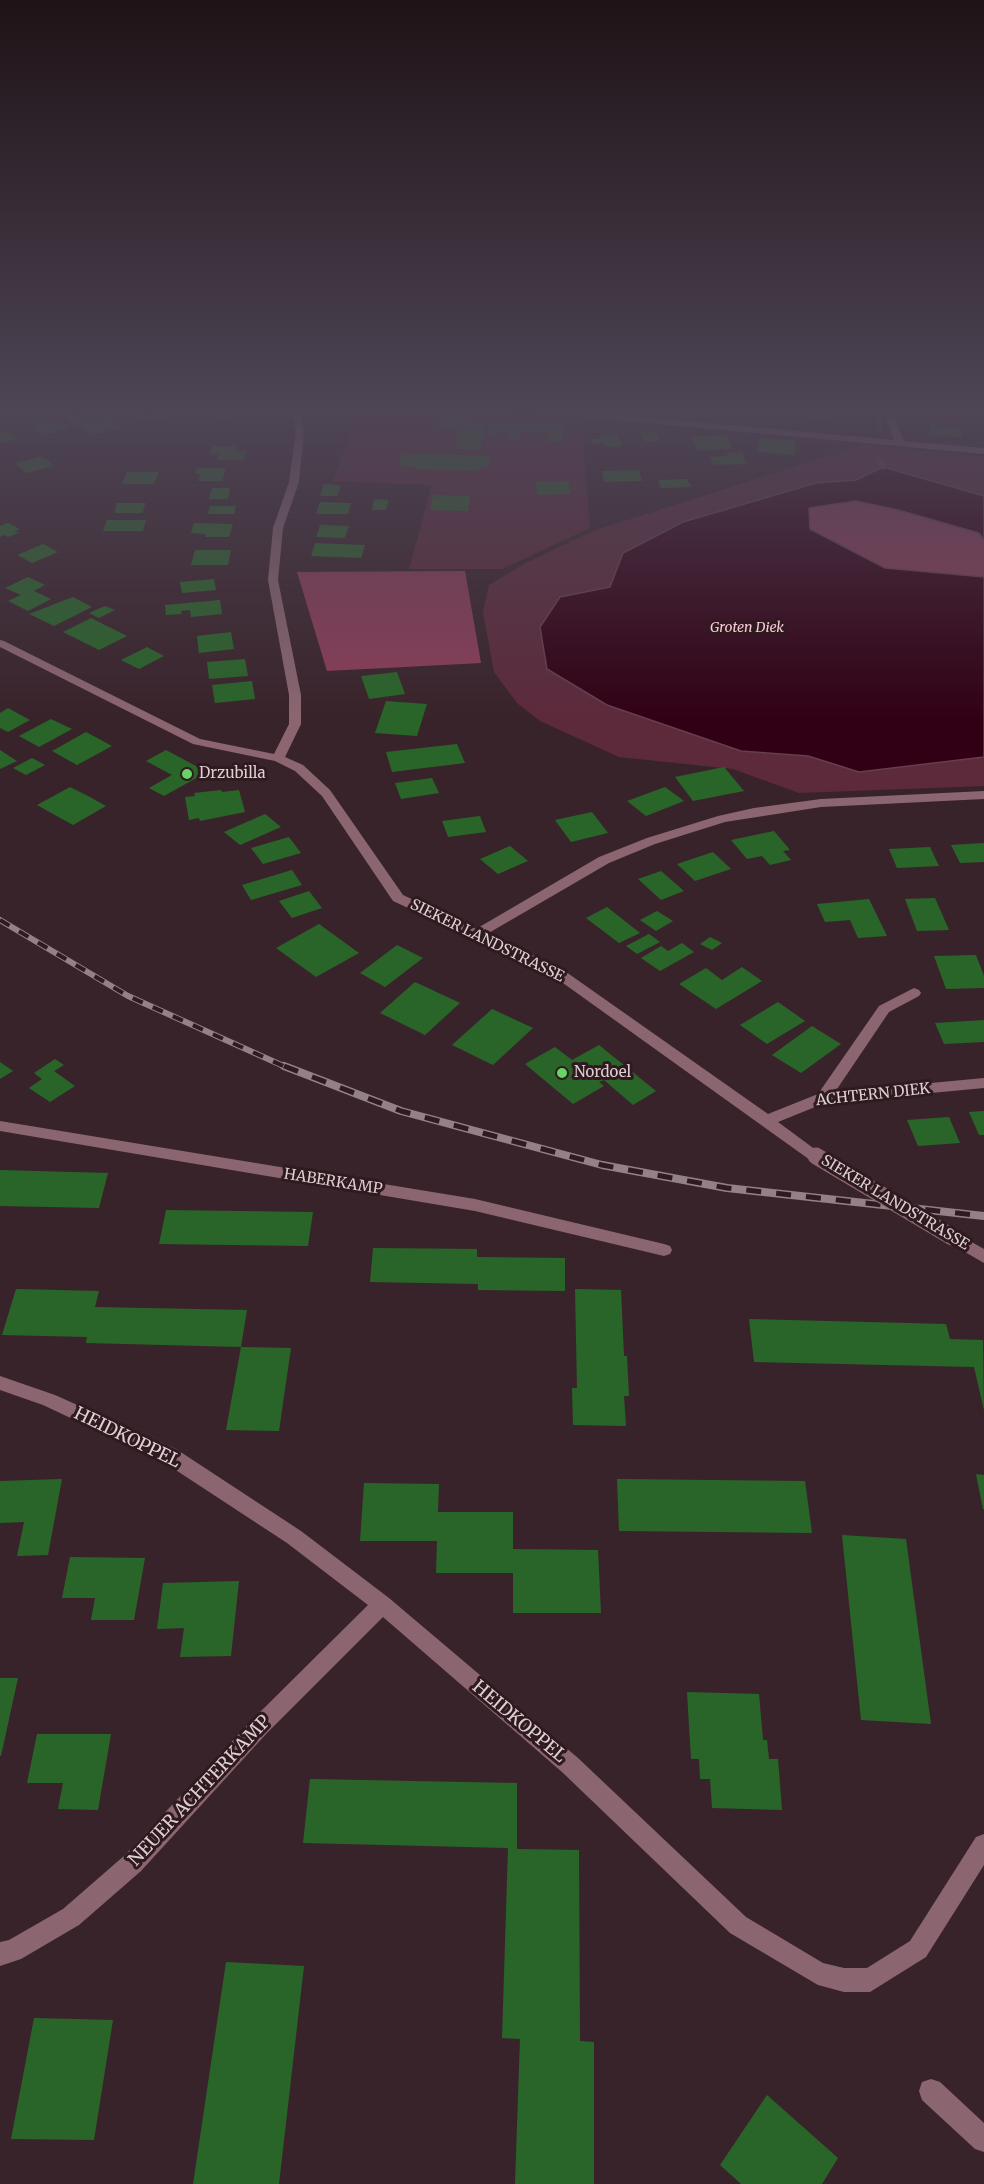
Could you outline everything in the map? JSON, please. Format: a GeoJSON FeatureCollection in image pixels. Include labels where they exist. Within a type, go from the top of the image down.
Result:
{"type":"FeatureCollection","features":[{"type":"Feature","properties":{"kind":"street"},"geometry":{"type":"LineString","coordinates":[[278,758],[295,724],[295,695],[273,580],[278,528],[282,515]]}},
{"type":"Feature","properties":{"kind":"street","name":"SIEKER LANDSTRASSE"},"geometry":{"type":"LineString","coordinates":[[0,643],[197,742],[278,758],[299,768],[326,793],[398,898],[554,970],[816,1156],[984,1257]]}},
{"type":"Feature","properties":{"kind":"street"},"geometry":{"type":"LineString","coordinates":[[477,934],[604,860],[651,841],[722,819],[754,812],[821,803],[984,795]]}},
{"type":"Feature","properties":{"kind":"street"},"geometry":{"type":"LineString","coordinates":[[823,1098],[884,1009],[914,993]]}},
{"type":"Feature","properties":{"kind":"street","name":"ACHTERN DIEK"},"geometry":{"type":"LineString","coordinates":[[765,1120],[823,1098],[984,1083]]}},
{"type":"Feature","properties":{"kind":"street","name":"HABERKAMP"},"geometry":{"type":"LineString","coordinates":[[0,1126],[475,1205],[664,1250]]}},
{"type":"Feature","properties":{"kind":"street","name":"HEIDKOPPEL"},"geometry":{"type":"LineString","coordinates":[[0,1383],[49,1400],[169,1455],[294,1537],[382,1604],[570,1765],[738,1925],[818,1973],[844,1980],[870,1980],[918,1949],[984,1845]]}},
{"type":"Feature","properties":{"kind":"street","name":"NEUER ACHTERKAMP"},"geometry":{"type":"LineString","coordinates":[[0,1954],[13,1951],[71,1917],[133,1863],[260,1726],[382,1604]]}},
{"type":"Feature","properties":{"kind":"street"},"geometry":{"type":"LineString","coordinates":[[931,2091],[984,2140]]}},
{"type":"Feature","properties":{"kind":"shaded area"},"geometry":{"type":"Polygon","coordinates":[[[424,515],[589,515],[590,528],[502,569],[409,569],[424,515]]]}},
{"type":"Feature","properties":{"kind":"shaded area"},"geometry":{"type":"Polygon","coordinates":[[[643,515],[728,515],[623,553],[610,587],[560,597],[547,669],[607,705],[741,751],[808,756],[859,772],[984,757],[984,786],[799,793],[733,769],[619,757],[540,721],[517,703],[494,672],[483,612],[489,585],[526,563],[593,531],[643,515]]]}},
{"type":"Feature","properties":{"kind":"shaded area"},"geometry":{"type":"Polygon","coordinates":[[[809,515],[915,515],[979,533],[984,540],[984,577],[885,568],[810,529],[809,515]]]}},
{"type":"Feature","properties":{"kind":"shaded area"},"geometry":{"type":"Polygon","coordinates":[[[465,571],[481,663],[327,671],[297,572],[465,571]]]}},
{"type":"Feature","properties":{"kind":"water","name":"Groten Diek"},"geometry":{"type":"Polygon","coordinates":[[[707,515],[809,515],[810,529],[885,568],[984,577],[984,757],[859,772],[808,756],[741,751],[607,705],[547,669],[540,627],[560,597],[610,587],[623,553],[683,522],[707,515]]]}},
{"type":"Feature","properties":{"kind":"water","name":"Groten Diek"},"geometry":{"type":"Polygon","coordinates":[[[915,515],[984,515],[984,540],[979,533],[915,515]]]}},
{"type":"Feature","properties":{"kind":"building"},"geometry":{"type":"Polygon","coordinates":[[[107,520],[146,520],[143,531],[103,531],[107,520]]]}},
{"type":"Feature","properties":{"kind":"building"},"geometry":{"type":"Polygon","coordinates":[[[8,523],[20,529],[15,531],[19,533],[0,537],[0,526],[8,523]]]}},
{"type":"Feature","properties":{"kind":"building"},"geometry":{"type":"Polygon","coordinates":[[[194,523],[233,524],[229,537],[205,537],[206,534],[191,533],[194,523]]]}},
{"type":"Feature","properties":{"kind":"building"},"geometry":{"type":"Polygon","coordinates":[[[320,525],[349,526],[345,538],[316,537],[320,525]]]}},
{"type":"Feature","properties":{"kind":"building"},"geometry":{"type":"Polygon","coordinates":[[[315,543],[365,545],[361,558],[311,556],[315,543]]]}},
{"type":"Feature","properties":{"kind":"building"},"geometry":{"type":"Polygon","coordinates":[[[43,544],[58,552],[32,563],[17,555],[43,544]]]}},
{"type":"Feature","properties":{"kind":"building"},"geometry":{"type":"Polygon","coordinates":[[[195,550],[231,550],[228,565],[191,565],[195,550]]]}},
{"type":"Feature","properties":{"kind":"building"},"geometry":{"type":"Polygon","coordinates":[[[28,577],[45,585],[34,591],[51,599],[28,611],[8,601],[21,595],[5,588],[28,577]]]}},
{"type":"Feature","properties":{"kind":"building"},"geometry":{"type":"Polygon","coordinates":[[[214,579],[216,590],[182,593],[180,582],[214,579]]]}},
{"type":"Feature","properties":{"kind":"building"},"geometry":{"type":"Polygon","coordinates":[[[73,597],[92,607],[54,626],[29,614],[73,597]]]}},
{"type":"Feature","properties":{"kind":"building"},"geometry":{"type":"Polygon","coordinates":[[[220,600],[222,614],[191,617],[190,610],[181,611],[182,614],[166,615],[165,605],[220,600]]]}},
{"type":"Feature","properties":{"kind":"building"},"geometry":{"type":"Polygon","coordinates":[[[105,606],[115,610],[99,618],[89,613],[105,606]]]}},
{"type":"Feature","properties":{"kind":"building"},"geometry":{"type":"Polygon","coordinates":[[[91,618],[127,636],[99,650],[63,632],[91,618]]]}},
{"type":"Feature","properties":{"kind":"building"},"geometry":{"type":"Polygon","coordinates":[[[231,632],[234,649],[199,653],[197,636],[231,632]]]}},
{"type":"Feature","properties":{"kind":"building"},"geometry":{"type":"Polygon","coordinates":[[[147,647],[164,656],[139,669],[121,660],[147,647]]]}},
{"type":"Feature","properties":{"kind":"building"},"geometry":{"type":"Polygon","coordinates":[[[245,659],[248,676],[209,679],[207,662],[245,659]]]}},
{"type":"Feature","properties":{"kind":"building"},"geometry":{"type":"Polygon","coordinates":[[[397,672],[405,694],[369,699],[361,676],[397,672]]]}},
{"type":"Feature","properties":{"kind":"building"},"geometry":{"type":"Polygon","coordinates":[[[252,681],[255,699],[215,703],[212,685],[252,681]]]}},
{"type":"Feature","properties":{"kind":"building"},"geometry":{"type":"Polygon","coordinates":[[[386,701],[427,704],[417,736],[375,733],[386,701]]]}},
{"type":"Feature","properties":{"kind":"building"},"geometry":{"type":"Polygon","coordinates":[[[8,708],[30,720],[8,732],[0,728],[0,713],[8,708]]]}},
{"type":"Feature","properties":{"kind":"building"},"geometry":{"type":"Polygon","coordinates":[[[51,719],[72,729],[39,747],[19,736],[51,719]]]}},
{"type":"Feature","properties":{"kind":"building"},"geometry":{"type":"Polygon","coordinates":[[[86,732],[112,746],[77,765],[52,751],[86,732]]]}},
{"type":"Feature","properties":{"kind":"building"},"geometry":{"type":"Polygon","coordinates":[[[457,744],[465,763],[392,772],[386,752],[457,744]]]}},
{"type":"Feature","properties":{"kind":"building"},"geometry":{"type":"Polygon","coordinates":[[[0,750],[17,761],[0,769],[0,750]]]}},
{"type":"Feature","properties":{"kind":"building"},"geometry":{"type":"Polygon","coordinates":[[[166,750],[207,772],[164,796],[149,788],[172,775],[146,761],[166,750]]]}},
{"type":"Feature","properties":{"kind":"building"},"geometry":{"type":"Polygon","coordinates":[[[32,758],[45,765],[26,775],[13,768],[32,758]]]}},
{"type":"Feature","properties":{"kind":"building"},"geometry":{"type":"Polygon","coordinates":[[[724,767],[744,791],[693,801],[675,777],[724,767]]]}},
{"type":"Feature","properties":{"kind":"building"},"geometry":{"type":"Polygon","coordinates":[[[432,778],[439,793],[401,799],[395,783],[432,778]]]}},
{"type":"Feature","properties":{"kind":"building"},"geometry":{"type":"Polygon","coordinates":[[[70,787],[106,806],[73,825],[37,805],[70,787]]]}},
{"type":"Feature","properties":{"kind":"building"},"geometry":{"type":"Polygon","coordinates":[[[665,787],[684,801],[646,816],[627,801],[665,787]]]}},
{"type":"Feature","properties":{"kind":"building"},"geometry":{"type":"Polygon","coordinates":[[[221,790],[222,792],[239,790],[245,812],[200,821],[199,818],[189,820],[185,797],[195,796],[194,793],[221,790]]]}},
{"type":"Feature","properties":{"kind":"building"},"geometry":{"type":"Polygon","coordinates":[[[592,812],[608,833],[571,842],[555,820],[592,812]]]}},
{"type":"Feature","properties":{"kind":"building"},"geometry":{"type":"Polygon","coordinates":[[[265,814],[281,827],[240,845],[224,832],[265,814]]]}},
{"type":"Feature","properties":{"kind":"building"},"geometry":{"type":"Polygon","coordinates":[[[480,816],[486,832],[448,837],[442,821],[480,816]]]}},
{"type":"Feature","properties":{"kind":"building"},"geometry":{"type":"Polygon","coordinates":[[[774,831],[790,850],[783,851],[791,860],[770,865],[762,856],[747,859],[731,840],[774,831]]]}},
{"type":"Feature","properties":{"kind":"building"},"geometry":{"type":"Polygon","coordinates":[[[289,837],[301,853],[263,864],[251,848],[289,837]]]}},
{"type":"Feature","properties":{"kind":"building"},"geometry":{"type":"Polygon","coordinates":[[[984,843],[984,862],[960,863],[951,845],[984,843]]]}},
{"type":"Feature","properties":{"kind":"building"},"geometry":{"type":"Polygon","coordinates":[[[510,846],[528,861],[498,874],[480,859],[510,846]]]}},
{"type":"Feature","properties":{"kind":"building"},"geometry":{"type":"Polygon","coordinates":[[[930,847],[939,866],[897,868],[889,849],[930,847]]]}},
{"type":"Feature","properties":{"kind":"building"},"geometry":{"type":"Polygon","coordinates":[[[713,852],[731,869],[695,881],[677,864],[713,852]]]}},
{"type":"Feature","properties":{"kind":"building"},"geometry":{"type":"Polygon","coordinates":[[[292,870],[302,885],[251,900],[242,885],[292,870]]]}},
{"type":"Feature","properties":{"kind":"building"},"geometry":{"type":"Polygon","coordinates":[[[661,871],[684,891],[661,900],[638,879],[661,871]]]}},
{"type":"Feature","properties":{"kind":"building"},"geometry":{"type":"Polygon","coordinates":[[[309,891],[322,908],[292,918],[279,901],[309,891]]]}},
{"type":"Feature","properties":{"kind":"building"},"geometry":{"type":"Polygon","coordinates":[[[935,898],[949,930],[917,931],[905,899],[935,898]]]}},
{"type":"Feature","properties":{"kind":"building"},"geometry":{"type":"Polygon","coordinates":[[[869,899],[887,936],[858,938],[850,920],[825,922],[817,904],[869,899]]]}},
{"type":"Feature","properties":{"kind":"building"},"geometry":{"type":"Polygon","coordinates":[[[607,907],[640,933],[619,943],[586,918],[607,907]]]}},
{"type":"Feature","properties":{"kind":"building"},"geometry":{"type":"Polygon","coordinates":[[[657,911],[673,921],[656,931],[640,920],[657,911]]]}},
{"type":"Feature","properties":{"kind":"building"},"geometry":{"type":"Polygon","coordinates":[[[319,924],[359,953],[316,977],[276,948],[319,924]]]}},
{"type":"Feature","properties":{"kind":"building"},"geometry":{"type":"Polygon","coordinates":[[[649,934],[660,942],[637,954],[626,946],[649,934]]]}},
{"type":"Feature","properties":{"kind":"building"},"geometry":{"type":"Polygon","coordinates":[[[710,937],[722,943],[712,950],[700,944],[710,937]]]}},
{"type":"Feature","properties":{"kind":"building"},"geometry":{"type":"Polygon","coordinates":[[[682,943],[694,952],[660,971],[641,958],[661,946],[668,951],[682,943]]]}},
{"type":"Feature","properties":{"kind":"building"},"geometry":{"type":"Polygon","coordinates":[[[397,945],[423,958],[385,987],[360,973],[397,945]]]}},
{"type":"Feature","properties":{"kind":"building"},"geometry":{"type":"Polygon","coordinates":[[[976,955],[984,976],[984,988],[946,989],[934,956],[976,955]]]}},
{"type":"Feature","properties":{"kind":"building"},"geometry":{"type":"Polygon","coordinates":[[[742,967],[762,981],[716,1009],[679,984],[706,968],[722,980],[742,967]]]}},
{"type":"Feature","properties":{"kind":"building"},"geometry":{"type":"Polygon","coordinates":[[[415,982],[460,1003],[425,1035],[380,1013],[415,982]]]}},
{"type":"Feature","properties":{"kind":"building"},"geometry":{"type":"Polygon","coordinates":[[[778,1002],[805,1021],[767,1044],[740,1025],[778,1002]]]}},
{"type":"Feature","properties":{"kind":"building"},"geometry":{"type":"Polygon","coordinates":[[[492,1009],[533,1028],[493,1065],[452,1045],[492,1009]]]}},
{"type":"Feature","properties":{"kind":"building"},"geometry":{"type":"Polygon","coordinates":[[[984,1020],[984,1042],[944,1044],[935,1023],[984,1020]]]}},
{"type":"Feature","properties":{"kind":"building"},"geometry":{"type":"Polygon","coordinates":[[[812,1026],[841,1044],[801,1073],[772,1055],[812,1026]]]}},
{"type":"Feature","properties":{"kind":"building"},"geometry":{"type":"Polygon","coordinates":[[[599,1045],[656,1091],[633,1105],[604,1080],[599,1082],[604,1086],[573,1104],[525,1064],[555,1047],[572,1060],[599,1045]]]}},
{"type":"Feature","properties":{"kind":"building"},"geometry":{"type":"Polygon","coordinates":[[[55,1059],[64,1065],[54,1071],[75,1086],[50,1102],[29,1088],[42,1079],[34,1073],[55,1059]]]}},
{"type":"Feature","properties":{"kind":"building"},"geometry":{"type":"Polygon","coordinates":[[[0,1062],[13,1071],[0,1079],[0,1062]]]}},
{"type":"Feature","properties":{"kind":"building"},"geometry":{"type":"Polygon","coordinates":[[[984,1111],[984,1135],[979,1135],[969,1112],[984,1111]]]}},
{"type":"Feature","properties":{"kind":"building"},"geometry":{"type":"Polygon","coordinates":[[[949,1117],[960,1143],[918,1146],[907,1120],[949,1117]]]}},
{"type":"Feature","properties":{"kind":"building"},"geometry":{"type":"Polygon","coordinates":[[[0,1170],[108,1173],[99,1208],[0,1206],[0,1170]]]}},
{"type":"Feature","properties":{"kind":"building"},"geometry":{"type":"Polygon","coordinates":[[[166,1210],[313,1212],[308,1246],[159,1244],[166,1210]]]}},
{"type":"Feature","properties":{"kind":"building"},"geometry":{"type":"Polygon","coordinates":[[[373,1248],[477,1249],[477,1257],[565,1258],[565,1291],[478,1290],[478,1284],[370,1282],[373,1248]]]}},
{"type":"Feature","properties":{"kind":"building"},"geometry":{"type":"Polygon","coordinates":[[[16,1289],[99,1291],[95,1307],[247,1310],[241,1347],[86,1343],[87,1337],[2,1335],[16,1289]]]}},
{"type":"Feature","properties":{"kind":"building"},"geometry":{"type":"Polygon","coordinates":[[[575,1289],[621,1290],[624,1356],[627,1356],[629,1396],[624,1396],[626,1426],[573,1425],[572,1388],[577,1388],[575,1289]]]}},
{"type":"Feature","properties":{"kind":"building"},"geometry":{"type":"Polygon","coordinates":[[[749,1319],[946,1324],[950,1339],[983,1340],[984,1410],[974,1367],[754,1362],[749,1319]]]}},
{"type":"Feature","properties":{"kind":"building"},"geometry":{"type":"Polygon","coordinates":[[[241,1347],[291,1348],[279,1431],[226,1430],[241,1347]]]}},
{"type":"Feature","properties":{"kind":"building"},"geometry":{"type":"Polygon","coordinates":[[[976,1474],[984,1475],[984,1509],[983,1509],[976,1474]]]}},
{"type":"Feature","properties":{"kind":"building"},"geometry":{"type":"Polygon","coordinates":[[[62,1479],[48,1555],[17,1556],[24,1522],[0,1523],[0,1481],[62,1479]]]}},
{"type":"Feature","properties":{"kind":"building"},"geometry":{"type":"Polygon","coordinates":[[[617,1479],[805,1481],[812,1533],[619,1531],[617,1479]]]}},
{"type":"Feature","properties":{"kind":"building"},"geometry":{"type":"Polygon","coordinates":[[[364,1483],[439,1484],[438,1512],[513,1512],[513,1549],[598,1550],[601,1613],[513,1613],[513,1573],[436,1573],[437,1541],[360,1541],[364,1483]]]}},
{"type":"Feature","properties":{"kind":"building"},"geometry":{"type":"Polygon","coordinates":[[[842,1535],[906,1539],[931,1724],[861,1720],[842,1535]]]}},
{"type":"Feature","properties":{"kind":"building"},"geometry":{"type":"Polygon","coordinates":[[[70,1557],[145,1558],[134,1620],[91,1620],[95,1598],[62,1598],[70,1557]]]}},
{"type":"Feature","properties":{"kind":"building"},"geometry":{"type":"Polygon","coordinates":[[[239,1581],[231,1656],[180,1657],[184,1628],[157,1629],[163,1583],[239,1581]]]}},
{"type":"Feature","properties":{"kind":"building"},"geometry":{"type":"Polygon","coordinates":[[[0,1678],[18,1678],[1,1756],[0,1756],[0,1678]]]}},
{"type":"Feature","properties":{"kind":"building"},"geometry":{"type":"Polygon","coordinates":[[[687,1692],[759,1694],[763,1740],[767,1740],[769,1759],[778,1759],[782,1810],[712,1808],[710,1779],[700,1779],[699,1759],[691,1759],[687,1692]]]}},
{"type":"Feature","properties":{"kind":"building"},"geometry":{"type":"Polygon","coordinates":[[[37,1734],[111,1734],[98,1810],[58,1809],[63,1783],[27,1783],[37,1734]]]}},
{"type":"Feature","properties":{"kind":"building"},"geometry":{"type":"Polygon","coordinates":[[[310,1779],[517,1783],[517,1849],[579,1850],[580,2041],[594,2042],[594,2184],[515,2184],[520,2039],[502,2038],[508,1848],[303,1843],[310,1779]]]}},
{"type":"Feature","properties":{"kind":"building"},"geometry":{"type":"Polygon","coordinates":[[[226,1962],[304,1966],[279,2184],[193,2184],[226,1962]]]}},
{"type":"Feature","properties":{"kind":"building"},"geometry":{"type":"Polygon","coordinates":[[[34,2018],[113,2020],[94,2140],[11,2139],[34,2018]]]}},
{"type":"Feature","properties":{"kind":"building"},"geometry":{"type":"Polygon","coordinates":[[[767,2095],[838,2158],[822,2184],[741,2184],[720,2165],[767,2095]]]}},
{"type":"Feature","properties":{"kind":"railway"},"geometry":{"type":"LineString","coordinates":[[0,920],[128,996],[288,1068]]}},
{"type":"Feature","properties":{"kind":"railway"},"geometry":{"type":"LineString","coordinates":[[284,1066],[401,1111],[602,1165],[727,1188],[984,1216]]}},
{"type":"Feature","properties":{"kind":"place","name":"Drzubilla"},"geometry":{"type":"Point","coordinates":[187,774]}},
{"type":"Feature","properties":{"kind":"place","name":"Nordoel"},"geometry":{"type":"Point","coordinates":[562,1073]}}]}
